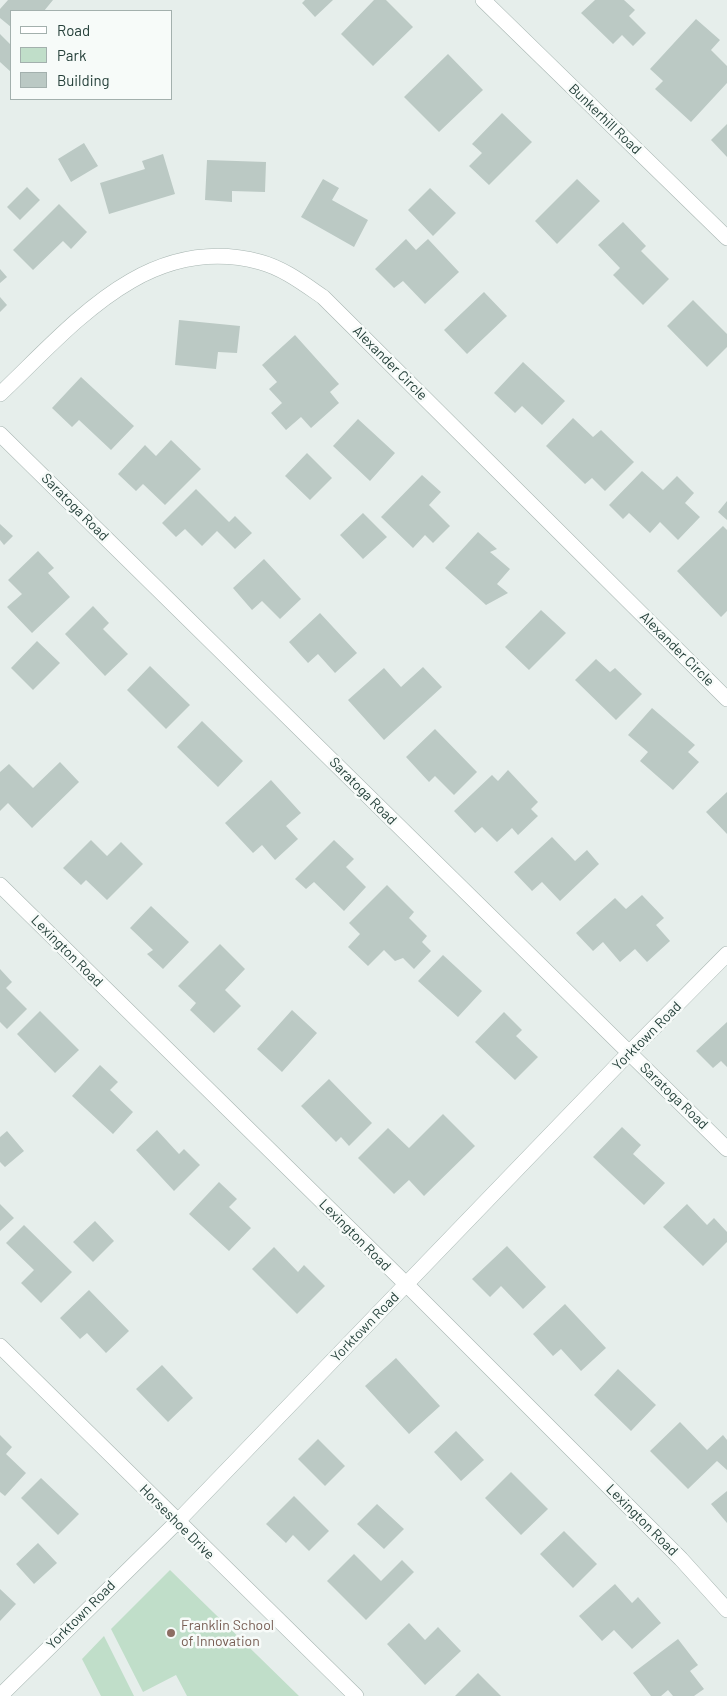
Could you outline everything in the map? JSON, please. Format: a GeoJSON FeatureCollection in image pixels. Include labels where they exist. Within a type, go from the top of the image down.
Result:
{"type":"FeatureCollection","features":[{"type":"Feature","properties":{"kind":"street","name":"Bunkerhill Road"},"geometry":{"type":"LineString","coordinates":[[484,0],[727,238]]}},
{"type":"Feature","properties":{"kind":"street","name":"Alexander Circle"},"geometry":{"type":"LineString","coordinates":[[0,394],[90,308],[119,286],[156,267],[196,258],[232,256],[262,262],[297,278],[323,297],[727,699]]}},
{"type":"Feature","properties":{"kind":"street","name":"Saratoga Road"},"geometry":{"type":"LineString","coordinates":[[0,434],[727,1149]]}},
{"type":"Feature","properties":{"kind":"street","name":"Lexington Road"},"geometry":{"type":"LineString","coordinates":[[0,885],[406,1284],[681,1559],[727,1610]]}},
{"type":"Feature","properties":{"kind":"street","name":"Yorktown Road"},"geometry":{"type":"LineString","coordinates":[[0,1696],[177,1522],[629,1053],[727,954]]}},
{"type":"Feature","properties":{"kind":"street","name":"Horseshoe Drive"},"geometry":{"type":"LineString","coordinates":[[0,1346],[356,1696]]}},
{"type":"Feature","properties":{"kind":"green space","name":"Franklin School of Innovation"},"geometry":{"type":"Polygon","coordinates":[[[170,1570],[299,1696],[187,1696],[176,1675],[143,1692],[111,1629],[170,1570]]]}},
{"type":"Feature","properties":{"kind":"green space"},"geometry":{"type":"Polygon","coordinates":[[[104,1636],[134,1696],[101,1696],[82,1659],[104,1636]]]}},
{"type":"Feature","properties":{"kind":"building"},"geometry":{"type":"Polygon","coordinates":[[[8,0],[53,0],[45,10],[10,10],[10,26],[0,18],[0,9],[8,0]]]}},
{"type":"Feature","properties":{"kind":"building"},"geometry":{"type":"Polygon","coordinates":[[[305,0],[333,0],[315,17],[302,3],[305,0]]]}},
{"type":"Feature","properties":{"kind":"building"},"geometry":{"type":"Polygon","coordinates":[[[374,0],[386,0],[413,27],[373,66],[341,34],[374,0]]]}},
{"type":"Feature","properties":{"kind":"building"},"geometry":{"type":"Polygon","coordinates":[[[595,0],[624,0],[635,10],[629,16],[646,33],[633,46],[622,35],[613,44],[581,13],[595,0]]]}},
{"type":"Feature","properties":{"kind":"building"},"geometry":{"type":"Polygon","coordinates":[[[696,19],[720,40],[711,50],[727,66],[727,83],[691,122],[655,89],[663,81],[650,69],[696,19]]]}},
{"type":"Feature","properties":{"kind":"building"},"geometry":{"type":"Polygon","coordinates":[[[0,34],[10,44],[10,71],[0,62],[0,34]]]}},
{"type":"Feature","properties":{"kind":"building"},"geometry":{"type":"Polygon","coordinates":[[[448,54],[483,90],[439,132],[404,97],[448,54]]]}},
{"type":"Feature","properties":{"kind":"building"},"geometry":{"type":"Polygon","coordinates":[[[502,113],[532,142],[489,185],[469,166],[482,153],[472,144],[502,113]]]}},
{"type":"Feature","properties":{"kind":"building"},"geometry":{"type":"Polygon","coordinates":[[[727,124],[727,157],[711,140],[727,124]]]}},
{"type":"Feature","properties":{"kind":"building"},"geometry":{"type":"Polygon","coordinates":[[[84,143],[98,166],[71,182],[58,159],[84,143]]]}},
{"type":"Feature","properties":{"kind":"building"},"geometry":{"type":"Polygon","coordinates":[[[163,154],[175,194],[109,214],[100,183],[145,169],[142,161],[163,154]]]}},
{"type":"Feature","properties":{"kind":"building"},"geometry":{"type":"Polygon","coordinates":[[[207,160],[266,162],[265,192],[232,191],[232,202],[205,200],[207,160]]]}},
{"type":"Feature","properties":{"kind":"building"},"geometry":{"type":"Polygon","coordinates":[[[323,179],[339,188],[332,200],[368,220],[354,247],[301,217],[323,179]]]}},
{"type":"Feature","properties":{"kind":"building"},"geometry":{"type":"Polygon","coordinates":[[[577,179],[600,201],[557,244],[535,221],[577,179]]]}},
{"type":"Feature","properties":{"kind":"building"},"geometry":{"type":"Polygon","coordinates":[[[27,187],[40,200],[20,220],[7,207],[27,187]]]}},
{"type":"Feature","properties":{"kind":"building"},"geometry":{"type":"Polygon","coordinates":[[[430,188],[456,213],[433,236],[408,210],[430,188]]]}},
{"type":"Feature","properties":{"kind":"building"},"geometry":{"type":"Polygon","coordinates":[[[59,204],[87,232],[71,249],[63,241],[33,270],[13,250],[59,204]]]}},
{"type":"Feature","properties":{"kind":"building"},"geometry":{"type":"Polygon","coordinates":[[[623,222],[646,246],[641,251],[669,279],[643,305],[613,275],[620,268],[598,245],[623,222]]]}},
{"type":"Feature","properties":{"kind":"building"},"geometry":{"type":"Polygon","coordinates":[[[406,239],[416,250],[428,239],[459,272],[425,304],[403,281],[394,288],[375,269],[406,239]]]}},
{"type":"Feature","properties":{"kind":"building"},"geometry":{"type":"Polygon","coordinates":[[[0,269],[7,277],[0,283],[0,269]]]}},
{"type":"Feature","properties":{"kind":"building"},"geometry":{"type":"Polygon","coordinates":[[[484,292],[507,316],[467,354],[444,330],[484,292]]]}},
{"type":"Feature","properties":{"kind":"building"},"geometry":{"type":"Polygon","coordinates":[[[0,297],[7,305],[0,312],[0,297]]]}},
{"type":"Feature","properties":{"kind":"building"},"geometry":{"type":"Polygon","coordinates":[[[693,300],[727,334],[727,347],[707,367],[667,326],[693,300]]]}},
{"type":"Feature","properties":{"kind":"building"},"geometry":{"type":"Polygon","coordinates":[[[179,320],[240,326],[237,353],[218,352],[216,369],[175,365],[179,320]]]}},
{"type":"Feature","properties":{"kind":"building"},"geometry":{"type":"Polygon","coordinates":[[[295,335],[339,384],[330,392],[339,403],[311,428],[301,417],[286,430],[271,413],[282,403],[269,389],[277,382],[262,365],[295,335]]]}},
{"type":"Feature","properties":{"kind":"building"},"geometry":{"type":"Polygon","coordinates":[[[523,362],[565,401],[542,425],[522,406],[515,413],[494,393],[523,362]]]}},
{"type":"Feature","properties":{"kind":"building"},"geometry":{"type":"Polygon","coordinates":[[[81,377],[134,426],[111,450],[79,420],[72,427],[52,408],[81,377]]]}},
{"type":"Feature","properties":{"kind":"building"},"geometry":{"type":"Polygon","coordinates":[[[573,418],[593,437],[601,430],[634,462],[605,491],[592,478],[585,484],[546,446],[573,418]]]}},
{"type":"Feature","properties":{"kind":"building"},"geometry":{"type":"Polygon","coordinates":[[[358,419],[395,453],[370,481],[333,446],[358,419]]]}},
{"type":"Feature","properties":{"kind":"building"},"geometry":{"type":"Polygon","coordinates":[[[171,440],[201,469],[165,505],[143,484],[136,491],[118,474],[145,445],[156,456],[171,440]]]}},
{"type":"Feature","properties":{"kind":"building"},"geometry":{"type":"Polygon","coordinates":[[[307,453],[332,478],[310,500],[285,476],[307,453]]]}},
{"type":"Feature","properties":{"kind":"building"},"geometry":{"type":"Polygon","coordinates":[[[642,471],[663,490],[677,476],[694,493],[685,503],[700,517],[678,540],[660,522],[650,533],[629,513],[623,519],[609,505],[642,471]]]}},
{"type":"Feature","properties":{"kind":"building"},"geometry":{"type":"Polygon","coordinates":[[[422,475],[441,492],[429,505],[450,526],[433,543],[425,535],[413,548],[381,517],[422,475]]]}},
{"type":"Feature","properties":{"kind":"building"},"geometry":{"type":"Polygon","coordinates":[[[196,489],[229,522],[235,516],[252,533],[235,549],[217,531],[202,546],[185,529],[176,537],[162,523],[196,489]]]}},
{"type":"Feature","properties":{"kind":"building"},"geometry":{"type":"Polygon","coordinates":[[[727,501],[727,520],[718,512],[727,501]]]}},
{"type":"Feature","properties":{"kind":"building"},"geometry":{"type":"Polygon","coordinates":[[[363,513],[387,537],[363,559],[340,535],[363,513]]]}},
{"type":"Feature","properties":{"kind":"building"},"geometry":{"type":"Polygon","coordinates":[[[0,524],[13,536],[4,545],[0,540],[0,524]]]}},
{"type":"Feature","properties":{"kind":"building"},"geometry":{"type":"Polygon","coordinates":[[[723,526],[727,530],[727,611],[721,617],[677,571],[723,526]]]}},
{"type":"Feature","properties":{"kind":"building"},"geometry":{"type":"Polygon","coordinates":[[[478,532],[497,549],[490,552],[510,569],[497,584],[508,593],[486,605],[445,568],[478,532]]]}},
{"type":"Feature","properties":{"kind":"building"},"geometry":{"type":"Polygon","coordinates":[[[38,551],[54,568],[48,573],[70,597],[32,633],[7,607],[22,594],[8,580],[38,551]]]}},
{"type":"Feature","properties":{"kind":"building"},"geometry":{"type":"Polygon","coordinates":[[[264,559],[301,599],[280,619],[262,601],[252,610],[233,588],[264,559]]]}},
{"type":"Feature","properties":{"kind":"building"},"geometry":{"type":"Polygon","coordinates":[[[93,606],[109,623],[103,629],[128,654],[105,676],[65,634],[93,606]]]}},
{"type":"Feature","properties":{"kind":"building"},"geometry":{"type":"Polygon","coordinates":[[[541,610],[566,633],[529,670],[505,647],[541,610]]]}},
{"type":"Feature","properties":{"kind":"building"},"geometry":{"type":"Polygon","coordinates":[[[320,613],[357,653],[335,673],[318,654],[308,663],[289,642],[320,613]]]}},
{"type":"Feature","properties":{"kind":"building"},"geometry":{"type":"Polygon","coordinates":[[[37,641],[60,663],[33,690],[11,668],[37,641]]]}},
{"type":"Feature","properties":{"kind":"building"},"geometry":{"type":"Polygon","coordinates":[[[596,659],[610,672],[615,668],[642,694],[616,720],[575,680],[596,659]]]}},
{"type":"Feature","properties":{"kind":"building"},"geometry":{"type":"Polygon","coordinates":[[[150,666],[190,705],[166,729],[127,690],[150,666]]]}},
{"type":"Feature","properties":{"kind":"building"},"geometry":{"type":"Polygon","coordinates":[[[423,667],[442,687],[384,740],[348,700],[384,668],[401,687],[423,667]]]}},
{"type":"Feature","properties":{"kind":"building"},"geometry":{"type":"Polygon","coordinates":[[[652,708],[695,745],[688,752],[699,762],[673,790],[640,761],[648,752],[628,735],[652,708]]]}},
{"type":"Feature","properties":{"kind":"building"},"geometry":{"type":"Polygon","coordinates":[[[202,721],[243,761],[218,787],[177,747],[202,721]]]}},
{"type":"Feature","properties":{"kind":"building"},"geometry":{"type":"Polygon","coordinates":[[[435,729],[477,772],[454,795],[435,776],[429,782],[406,757],[435,729]]]}},
{"type":"Feature","properties":{"kind":"building"},"geometry":{"type":"Polygon","coordinates":[[[60,762],[79,782],[32,828],[8,803],[0,811],[0,772],[9,764],[33,788],[60,762]]]}},
{"type":"Feature","properties":{"kind":"building"},"geometry":{"type":"Polygon","coordinates":[[[508,770],[538,802],[531,809],[538,816],[518,835],[512,828],[497,842],[482,827],[475,833],[454,811],[492,775],[498,781],[508,770]]]}},
{"type":"Feature","properties":{"kind":"building"},"geometry":{"type":"Polygon","coordinates":[[[271,780],[301,813],[286,826],[298,839],[275,860],[262,845],[253,853],[225,823],[271,780]]]}},
{"type":"Feature","properties":{"kind":"building"},"geometry":{"type":"Polygon","coordinates":[[[727,792],[727,834],[706,812],[727,792]]]}},
{"type":"Feature","properties":{"kind":"building"},"geometry":{"type":"Polygon","coordinates":[[[552,837],[575,861],[587,850],[599,864],[560,901],[542,882],[532,891],[514,872],[552,837]]]}},
{"type":"Feature","properties":{"kind":"building"},"geometry":{"type":"Polygon","coordinates":[[[91,840],[107,856],[121,842],[143,864],[107,900],[86,880],[81,885],[63,868],[91,840]]]}},
{"type":"Feature","properties":{"kind":"building"},"geometry":{"type":"Polygon","coordinates":[[[334,840],[354,859],[346,867],[366,887],[344,911],[314,882],[306,889],[295,879],[334,840]]]}},
{"type":"Feature","properties":{"kind":"building"},"geometry":{"type":"Polygon","coordinates":[[[387,885],[414,912],[409,918],[427,936],[422,942],[431,951],[414,969],[403,958],[395,961],[384,950],[368,966],[348,947],[360,934],[349,923],[387,885]]]}},
{"type":"Feature","properties":{"kind":"building"},"geometry":{"type":"Polygon","coordinates":[[[642,895],[664,918],[656,925],[670,941],[647,962],[635,949],[620,962],[603,942],[593,951],[576,933],[615,898],[626,909],[642,895]]]}},
{"type":"Feature","properties":{"kind":"building"},"geometry":{"type":"Polygon","coordinates":[[[151,906],[189,942],[163,969],[147,954],[153,950],[130,928],[151,906]]]}},
{"type":"Feature","properties":{"kind":"building"},"geometry":{"type":"Polygon","coordinates":[[[220,944],[245,969],[225,990],[241,1006],[214,1033],[190,1010],[196,1003],[178,986],[220,944]]]}},
{"type":"Feature","properties":{"kind":"building"},"geometry":{"type":"Polygon","coordinates":[[[443,955],[482,991],[458,1017],[418,981],[443,955]]]}},
{"type":"Feature","properties":{"kind":"building"},"geometry":{"type":"Polygon","coordinates":[[[0,969],[12,982],[6,988],[27,1009],[7,1029],[0,1022],[0,969]]]}},
{"type":"Feature","properties":{"kind":"building"},"geometry":{"type":"Polygon","coordinates":[[[292,1010],[317,1033],[282,1072],[257,1049],[292,1010]]]}},
{"type":"Feature","properties":{"kind":"building"},"geometry":{"type":"Polygon","coordinates":[[[40,1011],[79,1050],[55,1073],[17,1034],[40,1011]]]}},
{"type":"Feature","properties":{"kind":"building"},"geometry":{"type":"Polygon","coordinates":[[[504,1012],[522,1030],[516,1036],[538,1057],[515,1080],[475,1042],[504,1012]]]}},
{"type":"Feature","properties":{"kind":"building"},"geometry":{"type":"Polygon","coordinates":[[[727,1022],[727,1067],[721,1061],[713,1068],[696,1051],[727,1022]]]}},
{"type":"Feature","properties":{"kind":"building"},"geometry":{"type":"Polygon","coordinates":[[[100,1065],[118,1082],[110,1090],[133,1112],[113,1134],[72,1096],[100,1065]]]}},
{"type":"Feature","properties":{"kind":"building"},"geometry":{"type":"Polygon","coordinates":[[[329,1079],[372,1123],[349,1146],[341,1137],[336,1142],[301,1106],[329,1079]]]}},
{"type":"Feature","properties":{"kind":"building"},"geometry":{"type":"Polygon","coordinates":[[[443,1114],[475,1146],[424,1196],[409,1180],[394,1194],[358,1158],[388,1128],[409,1148],[443,1114]]]}},
{"type":"Feature","properties":{"kind":"building"},"geometry":{"type":"Polygon","coordinates":[[[622,1127],[641,1145],[633,1154],[665,1183],[644,1205],[593,1157],[622,1127]]]}},
{"type":"Feature","properties":{"kind":"building"},"geometry":{"type":"Polygon","coordinates":[[[157,1130],[179,1154],[184,1149],[200,1165],[174,1191],[136,1150],[157,1130]]]}},
{"type":"Feature","properties":{"kind":"building"},"geometry":{"type":"Polygon","coordinates":[[[7,1131],[24,1151],[5,1167],[0,1162],[0,1137],[7,1131]]]}},
{"type":"Feature","properties":{"kind":"building"},"geometry":{"type":"Polygon","coordinates":[[[219,1182],[237,1199],[229,1207],[251,1228],[229,1251],[189,1214],[219,1182]]]}},
{"type":"Feature","properties":{"kind":"building"},"geometry":{"type":"Polygon","coordinates":[[[0,1204],[14,1218],[0,1231],[0,1204]]]}},
{"type":"Feature","properties":{"kind":"building"},"geometry":{"type":"Polygon","coordinates":[[[687,1204],[707,1225],[714,1218],[727,1232],[727,1242],[703,1266],[663,1227],[687,1204]]]}},
{"type":"Feature","properties":{"kind":"building"},"geometry":{"type":"Polygon","coordinates":[[[95,1221],[114,1241],[93,1262],[73,1242],[95,1221]]]}},
{"type":"Feature","properties":{"kind":"building"},"geometry":{"type":"Polygon","coordinates":[[[24,1225],[72,1272],[41,1303],[21,1283],[34,1270],[6,1243],[24,1225]]]}},
{"type":"Feature","properties":{"kind":"building"},"geometry":{"type":"Polygon","coordinates":[[[507,1246],[546,1287],[523,1309],[501,1286],[490,1297],[472,1279],[507,1246]]]}},
{"type":"Feature","properties":{"kind":"building"},"geometry":{"type":"Polygon","coordinates":[[[274,1247],[298,1272],[304,1265],[325,1286],[297,1314],[252,1269],[274,1247]]]}},
{"type":"Feature","properties":{"kind":"building"},"geometry":{"type":"Polygon","coordinates":[[[89,1290],[129,1331],[106,1353],[87,1333],[80,1339],[60,1318],[89,1290]]]}},
{"type":"Feature","properties":{"kind":"building"},"geometry":{"type":"Polygon","coordinates":[[[565,1304],[606,1348],[581,1371],[561,1349],[553,1356],[533,1334],[565,1304]]]}},
{"type":"Feature","properties":{"kind":"building"},"geometry":{"type":"Polygon","coordinates":[[[396,1358],[440,1406],[409,1434],[365,1386],[396,1358]]]}},
{"type":"Feature","properties":{"kind":"building"},"geometry":{"type":"Polygon","coordinates":[[[162,1365],[193,1398],[168,1422],[136,1389],[162,1365]]]}},
{"type":"Feature","properties":{"kind":"building"},"geometry":{"type":"Polygon","coordinates":[[[618,1369],[656,1405],[631,1431],[594,1395],[618,1369]]]}},
{"type":"Feature","properties":{"kind":"building"},"geometry":{"type":"Polygon","coordinates":[[[680,1422],[707,1450],[723,1435],[727,1440],[727,1470],[717,1461],[688,1489],[650,1451],[680,1422]]]}},
{"type":"Feature","properties":{"kind":"building"},"geometry":{"type":"Polygon","coordinates":[[[456,1431],[484,1460],[461,1481],[434,1452],[456,1431]]]}},
{"type":"Feature","properties":{"kind":"building"},"geometry":{"type":"Polygon","coordinates":[[[0,1435],[12,1447],[6,1454],[26,1473],[5,1496],[0,1492],[0,1435]]]}},
{"type":"Feature","properties":{"kind":"building"},"geometry":{"type":"Polygon","coordinates":[[[318,1439],[345,1466],[325,1486],[298,1459],[318,1439]]]}},
{"type":"Feature","properties":{"kind":"building"},"geometry":{"type":"Polygon","coordinates":[[[511,1472],[548,1509],[521,1535],[485,1498],[511,1472]]]}},
{"type":"Feature","properties":{"kind":"building"},"geometry":{"type":"Polygon","coordinates":[[[41,1478],[79,1514],[58,1535],[21,1498],[41,1478]]]}},
{"type":"Feature","properties":{"kind":"building"},"geometry":{"type":"Polygon","coordinates":[[[727,1491],[727,1523],[711,1504],[727,1491]]]}},
{"type":"Feature","properties":{"kind":"building"},"geometry":{"type":"Polygon","coordinates":[[[294,1496],[329,1531],[309,1551],[293,1535],[286,1543],[266,1524],[294,1496]]]}},
{"type":"Feature","properties":{"kind":"building"},"geometry":{"type":"Polygon","coordinates":[[[377,1504],[404,1529],[384,1549],[357,1524],[377,1504]]]}},
{"type":"Feature","properties":{"kind":"building"},"geometry":{"type":"Polygon","coordinates":[[[564,1531],[597,1564],[573,1588],[540,1554],[564,1531]]]}},
{"type":"Feature","properties":{"kind":"building"},"geometry":{"type":"Polygon","coordinates":[[[38,1543],[57,1563],[34,1584],[16,1564],[38,1543]]]}},
{"type":"Feature","properties":{"kind":"building"},"geometry":{"type":"Polygon","coordinates":[[[354,1554],[381,1581],[402,1560],[414,1572],[366,1620],[327,1581],[354,1554]]]}},
{"type":"Feature","properties":{"kind":"building"},"geometry":{"type":"Polygon","coordinates":[[[615,1584],[632,1603],[638,1597],[661,1623],[632,1649],[614,1630],[602,1641],[579,1616],[615,1584]]]}},
{"type":"Feature","properties":{"kind":"building"},"geometry":{"type":"Polygon","coordinates":[[[0,1589],[16,1604],[0,1621],[0,1589]]]}},
{"type":"Feature","properties":{"kind":"building"},"geometry":{"type":"Polygon","coordinates":[[[409,1623],[425,1640],[438,1627],[461,1651],[425,1685],[387,1644],[409,1623]]]}},
{"type":"Feature","properties":{"kind":"building"},"geometry":{"type":"Polygon","coordinates":[[[678,1639],[698,1665],[690,1671],[704,1689],[694,1696],[673,1696],[668,1690],[661,1696],[651,1696],[633,1673],[678,1639]]]}},
{"type":"Feature","properties":{"kind":"building"},"geometry":{"type":"Polygon","coordinates":[[[478,1673],[501,1696],[455,1696],[478,1673]]]}},
{"type":"Feature","properties":{"kind":"place","name":"Franklin School of Innovation"},"geometry":{"type":"Point","coordinates":[171,1633]}}]}
